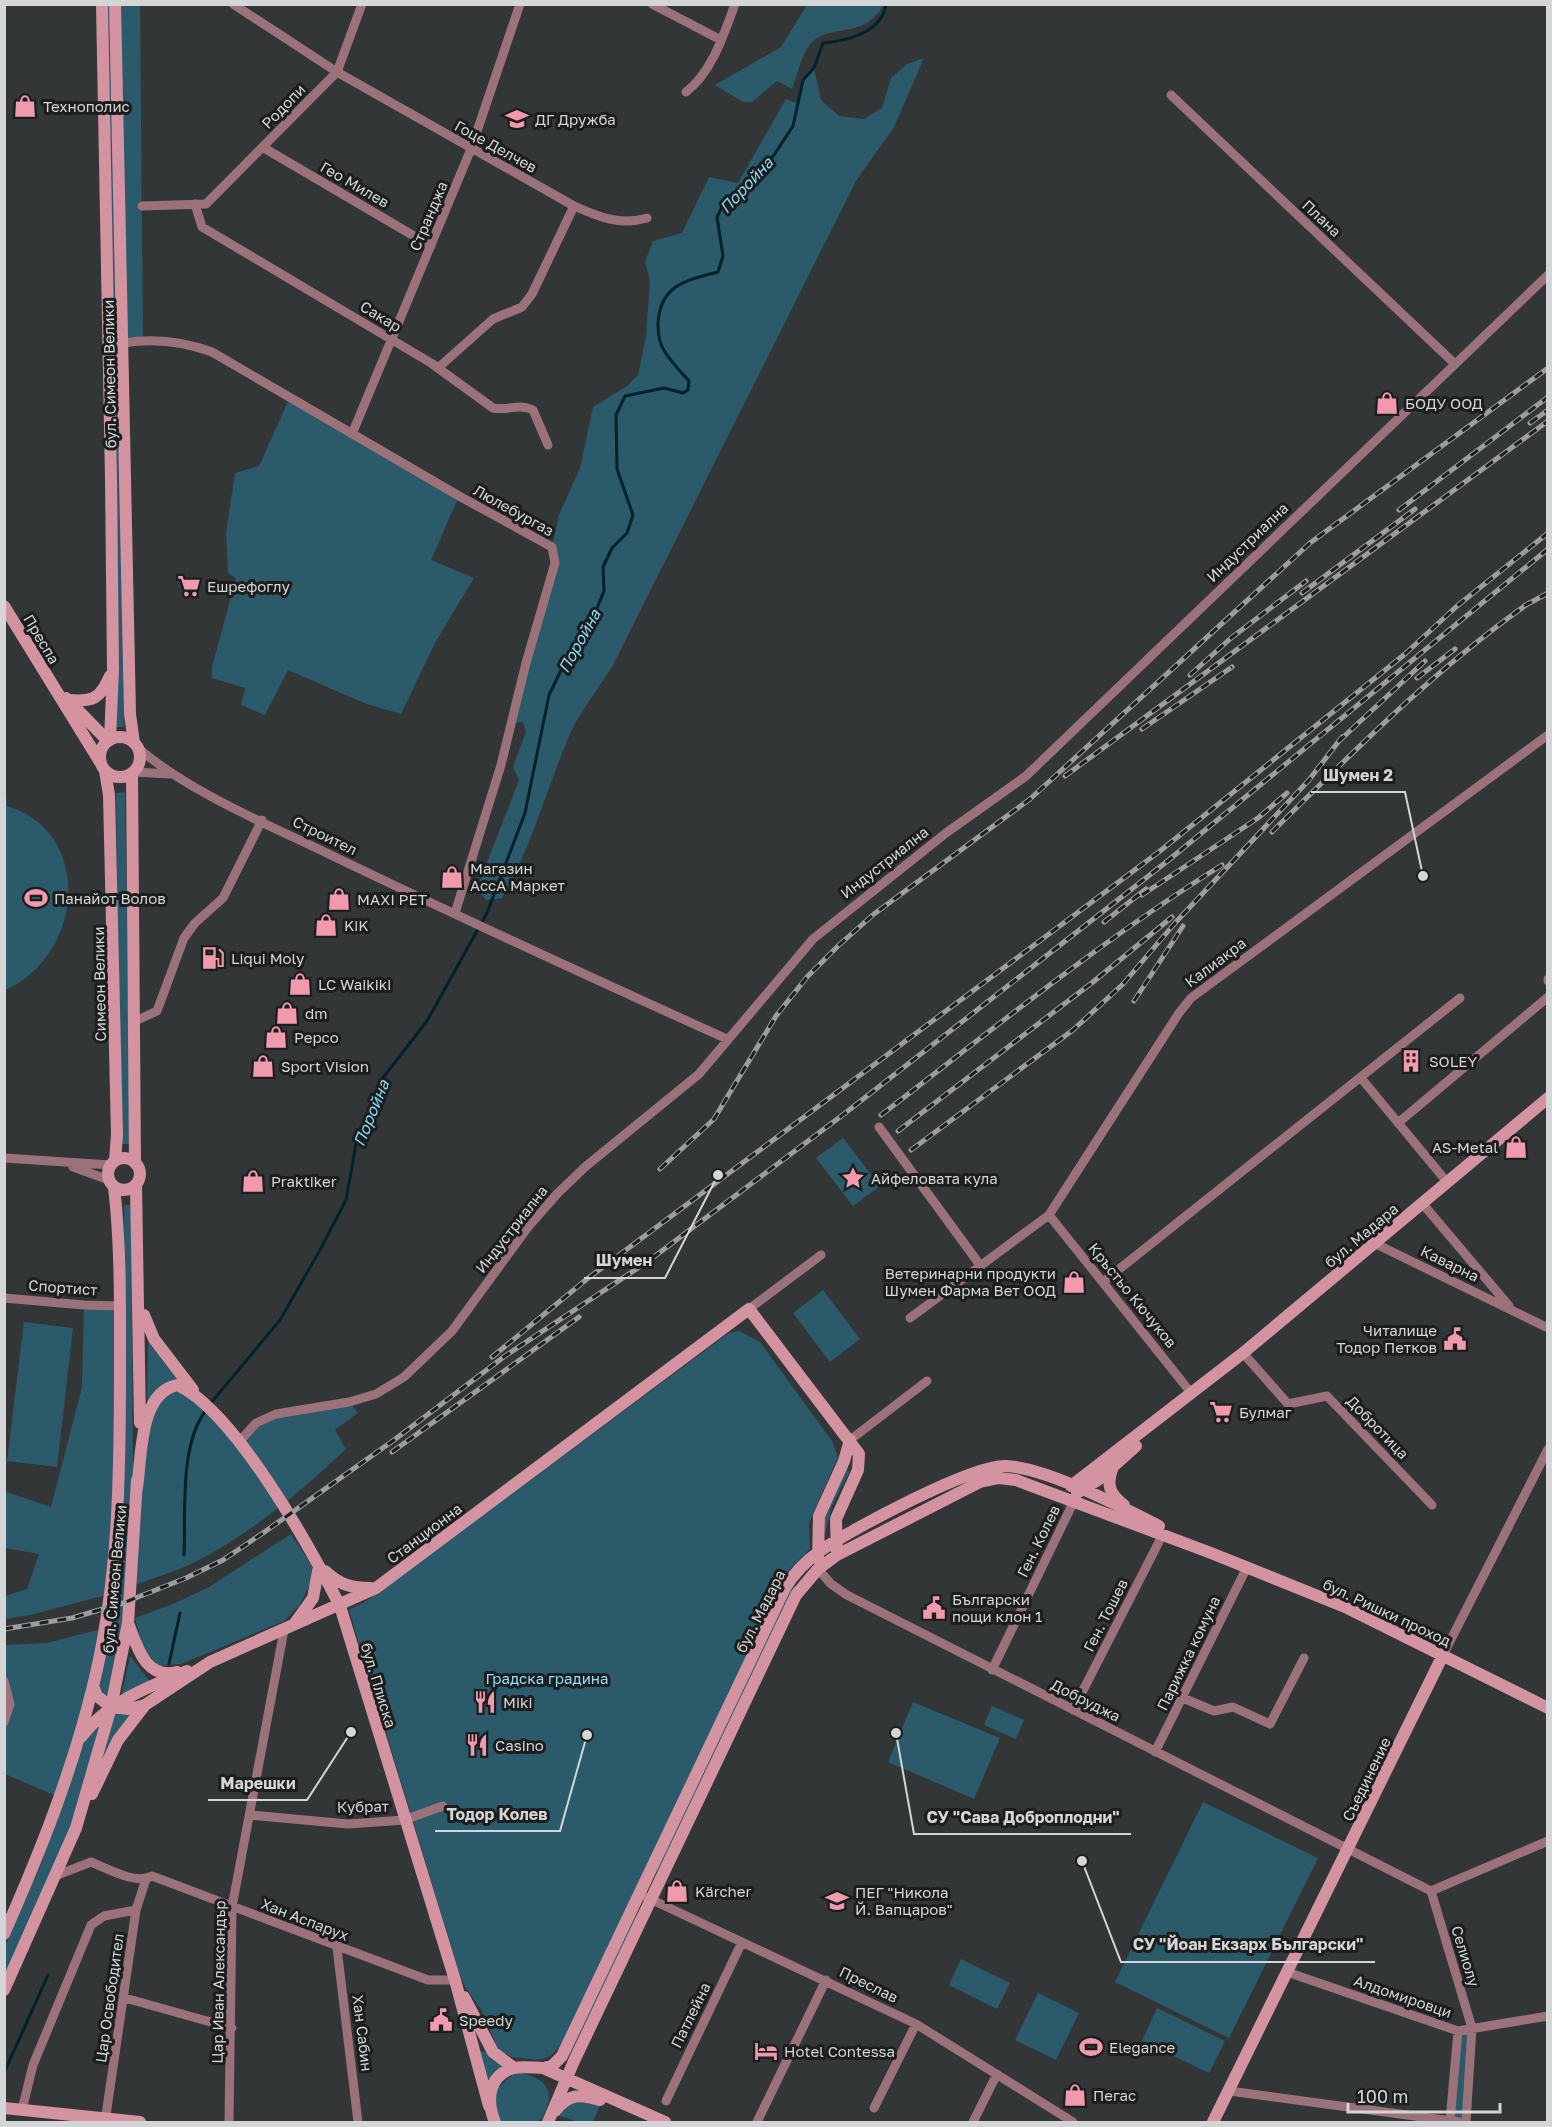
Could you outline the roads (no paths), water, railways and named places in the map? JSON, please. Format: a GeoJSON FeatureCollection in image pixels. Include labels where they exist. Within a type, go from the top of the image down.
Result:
{"type":"FeatureCollection","features":[{"type":"Feature","properties":{"kind":"main road","name":"бул. Симеон Велики"},"geometry":{"type":"LineString","coordinates":[[102,4],[113,669]]}},
{"type":"Feature","properties":{"kind":"main road","name":"бул. Симеон Велики"},"geometry":{"type":"LineString","coordinates":[[115,4],[130,714],[136,746]]}},
{"type":"Feature","properties":{"kind":"main road","name":"Преспа"},"geometry":{"type":"LineString","coordinates":[[4,606],[103,767]]}},
{"type":"Feature","properties":{"kind":"main road"},"geometry":{"type":"LineString","coordinates":[[68,700],[87,701],[98,696],[113,669]]}},
{"type":"Feature","properties":{"kind":"main road"},"geometry":{"type":"LineString","coordinates":[[113,669],[109,740],[101,750],[103,767],[118,778],[133,773]]}},
{"type":"Feature","properties":{"kind":"main road"},"geometry":{"type":"LineString","coordinates":[[54,687],[109,740]]}},
{"type":"Feature","properties":{"kind":"main road"},"geometry":{"type":"LineString","coordinates":[[109,740],[123,737],[136,746],[140,761],[133,773],[135,1163],[140,1176],[136,1185],[128,1190],[112,1183],[113,1163],[128,1159],[135,1163]]}},
{"type":"Feature","properties":{"kind":"main road","name":"Симеон Велики"},"geometry":{"type":"LineString","coordinates":[[103,767],[109,795],[115,1014],[117,1135],[113,1163]]}},
{"type":"Feature","properties":{"kind":"main road","name":"бул. Мадара"},"geometry":{"type":"LineString","coordinates":[[1071,1494],[1548,1098]]}},
{"type":"Feature","properties":{"kind":"main road","name":"бул. Симеон Велики"},"geometry":{"type":"LineString","coordinates":[[4,1934],[61,1798],[93,1686],[110,1594],[116,1529],[120,1423],[120,1306],[112,1183]]}},
{"type":"Feature","properties":{"kind":"main road","name":"бул. Симеон Велики"},"geometry":{"type":"LineString","coordinates":[[4,1990],[76,1828],[111,1707],[128,1623],[141,1394],[136,1185]]}},
{"type":"Feature","properties":{"kind":"main road"},"geometry":{"type":"LineString","coordinates":[[140,1300],[154,1339],[195,1393]]}},
{"type":"Feature","properties":{"kind":"main road"},"geometry":{"type":"LineString","coordinates":[[749,1309],[859,1454],[860,1462],[836,1519],[837,1555]]}},
{"type":"Feature","properties":{"kind":"main road","name":"Станционна"},"geometry":{"type":"LineString","coordinates":[[111,1707],[129,1709],[145,1705],[210,1662],[340,1606],[375,1588],[749,1309]]}},
{"type":"Feature","properties":{"kind":"main road"},"geometry":{"type":"LineString","coordinates":[[137,1488],[148,1412],[153,1401],[168,1387],[178,1385],[195,1393]]}},
{"type":"Feature","properties":{"kind":"main road","name":"бул. Плиска"},"geometry":{"type":"LineString","coordinates":[[195,1393],[224,1422],[239,1442],[319,1565],[340,1606],[455,1980],[495,2122]]}},
{"type":"Feature","properties":{"kind":"main road","name":"бул. Мадара"},"geometry":{"type":"LineString","coordinates":[[537,2068],[552,2066],[562,2056],[645,1897],[795,1595],[818,1569],[837,1555],[980,1482],[999,1478],[1016,1480],[1071,1494],[1113,1467],[1192,1394]]}},
{"type":"Feature","properties":{"kind":"main road"},"geometry":{"type":"LineString","coordinates":[[818,1569],[819,1516],[844,1461],[850,1440]]}},
{"type":"Feature","properties":{"kind":"main road","name":"бул. Мадара"},"geometry":{"type":"LineString","coordinates":[[549,2119],[645,1897],[785,1588],[798,1570],[836,1540],[957,1479],[989,1467],[1019,1467],[1071,1494]]}},
{"type":"Feature","properties":{"kind":"main road"},"geometry":{"type":"LineString","coordinates":[[1113,1467],[1109,1479],[1111,1494],[1134,1513]]}},
{"type":"Feature","properties":{"kind":"main road","name":"бул. Ришки проход"},"geometry":{"type":"LineString","coordinates":[[1071,1494],[1134,1513],[1210,1553]]}},
{"type":"Feature","properties":{"kind":"main road","name":"бул. Ришки проход"},"geometry":{"type":"LineString","coordinates":[[1071,1494],[1163,1534],[1345,1607],[1548,1708]]}},
{"type":"Feature","properties":{"kind":"main road"},"geometry":{"type":"LineString","coordinates":[[319,1565],[336,1581],[351,1588],[375,1588]]}},
{"type":"Feature","properties":{"kind":"main road"},"geometry":{"type":"LineString","coordinates":[[288,1628],[313,1598],[319,1565]]}},
{"type":"Feature","properties":{"kind":"main road"},"geometry":{"type":"LineString","coordinates":[[128,1623],[144,1662],[151,1668],[173,1673],[210,1662]]}},
{"type":"Feature","properties":{"kind":"main road","name":"Съединение"},"geometry":{"type":"LineString","coordinates":[[1213,2122],[1443,1655]]}},
{"type":"Feature","properties":{"kind":"main road"},"geometry":{"type":"LineString","coordinates":[[77,1742],[92,1723],[111,1707],[163,1680],[210,1662]]}},
{"type":"Feature","properties":{"kind":"main road"},"geometry":{"type":"LineString","coordinates":[[93,1686],[98,1696],[111,1707]]}},
{"type":"Feature","properties":{"kind":"main road"},"geometry":{"type":"LineString","coordinates":[[76,1828],[118,1740],[145,1705]]}},
{"type":"Feature","properties":{"kind":"main road","name":"бул. Плиска"},"geometry":{"type":"LineString","coordinates":[[455,1980],[494,2052],[514,2068]]}},
{"type":"Feature","properties":{"kind":"main road"},"geometry":{"type":"LineString","coordinates":[[489,2106],[490,2092],[495,2082],[514,2068],[537,2068],[566,2078],[661,2121]]}},
{"type":"Feature","properties":{"kind":"main road"},"geometry":{"type":"LineString","coordinates":[[537,2068],[553,2083],[556,2101]]}},
{"type":"Feature","properties":{"kind":"main road"},"geometry":{"type":"LineString","coordinates":[[549,2119],[568,2097],[584,2095],[661,2121]]}},
{"type":"Feature","properties":{"kind":"main road"},"geometry":{"type":"LineString","coordinates":[[4,2108],[106,2121],[140,2122]]}},
{"type":"Feature","properties":{"kind":"street","name":"Гоце Делчев"},"geometry":{"type":"LineString","coordinates":[[233,4],[336,72],[574,206],[596,216],[622,222],[647,218]]}},
{"type":"Feature","properties":{"kind":"street","name":"Родопи"},"geometry":{"type":"LineString","coordinates":[[195,204],[206,204],[264,148],[336,72],[362,4]]}},
{"type":"Feature","properties":{"kind":"street","name":"Странджа"},"geometry":{"type":"LineString","coordinates":[[352,434],[471,150],[520,4]]}},
{"type":"Feature","properties":{"kind":"street"},"geometry":{"type":"LineString","coordinates":[[652,4],[721,40]]}},
{"type":"Feature","properties":{"kind":"street"},"geometry":{"type":"LineString","coordinates":[[686,92],[697,84],[721,40],[735,4]]}},
{"type":"Feature","properties":{"kind":"street","name":"Плана"},"geometry":{"type":"LineString","coordinates":[[1171,95],[1454,363]]}},
{"type":"Feature","properties":{"kind":"street","name":"Гео Милев"},"geometry":{"type":"LineString","coordinates":[[264,148],[431,246]]}},
{"type":"Feature","properties":{"kind":"street"},"geometry":{"type":"LineString","coordinates":[[142,206],[195,204]]}},
{"type":"Feature","properties":{"kind":"street","name":"Сакар"},"geometry":{"type":"LineString","coordinates":[[195,204],[202,227],[392,339],[438,368],[493,408],[502,410],[524,406],[533,410],[548,445]]}},
{"type":"Feature","properties":{"kind":"street"},"geometry":{"type":"LineString","coordinates":[[438,368],[494,319],[522,307],[532,294],[574,206]]}},
{"type":"Feature","properties":{"kind":"street","name":"Индустриална"},"geometry":{"type":"LineString","coordinates":[[239,1442],[256,1423],[276,1414],[350,1402],[376,1394],[404,1377],[452,1330],[528,1227],[557,1194],[585,1167],[681,1090],[813,939],[937,840],[1026,776],[1548,275]]}},
{"type":"Feature","properties":{"kind":"street","name":"Люлебургаз"},"geometry":{"type":"LineString","coordinates":[[123,343],[143,340],[172,341],[212,352],[552,547],[555,563],[526,663],[501,765],[454,913]]}},
{"type":"Feature","properties":{"kind":"street","name":"Калиакра"},"geometry":{"type":"LineString","coordinates":[[910,1318],[1049,1215],[1179,1013],[1191,998],[1548,735]]}},
{"type":"Feature","properties":{"kind":"street"},"geometry":{"type":"LineString","coordinates":[[136,746],[172,774]]}},
{"type":"Feature","properties":{"kind":"street"},"geometry":{"type":"LineString","coordinates":[[133,773],[172,774]]}},
{"type":"Feature","properties":{"kind":"street","name":"Строител"},"geometry":{"type":"LineString","coordinates":[[172,774],[504,937],[727,1039]]}},
{"type":"Feature","properties":{"kind":"street"},"geometry":{"type":"LineString","coordinates":[[133,1022],[157,1011],[184,938],[195,923],[223,898],[262,820]]}},
{"type":"Feature","properties":{"kind":"street"},"geometry":{"type":"LineString","coordinates":[[1398,1123],[1548,997]]}},
{"type":"Feature","properties":{"kind":"street"},"geometry":{"type":"LineString","coordinates":[[1103,1282],[1460,998]]}},
{"type":"Feature","properties":{"kind":"street"},"geometry":{"type":"LineString","coordinates":[[1361,1078],[1447,1182]]}},
{"type":"Feature","properties":{"kind":"street"},"geometry":{"type":"LineString","coordinates":[[879,1127],[980,1265]]}},
{"type":"Feature","properties":{"kind":"street"},"geometry":{"type":"LineString","coordinates":[[4,1158],[62,1163],[113,1163]]}},
{"type":"Feature","properties":{"kind":"street"},"geometry":{"type":"LineString","coordinates":[[62,1163],[112,1183]]}},
{"type":"Feature","properties":{"kind":"street","name":"Каварна"},"geometry":{"type":"LineString","coordinates":[[1422,1203],[1512,1310]]}},
{"type":"Feature","properties":{"kind":"street","name":"Кръстьо Кючуков"},"geometry":{"type":"LineString","coordinates":[[1049,1215],[1192,1394]]}},
{"type":"Feature","properties":{"kind":"street","name":"Каварна"},"geometry":{"type":"LineString","coordinates":[[1374,1243],[1548,1328]]}},
{"type":"Feature","properties":{"kind":"street","name":"Станционна"},"geometry":{"type":"LineString","coordinates":[[749,1309],[822,1255]]}},
{"type":"Feature","properties":{"kind":"street","name":"Спортист"},"geometry":{"type":"LineString","coordinates":[[4,1298],[120,1306]]}},
{"type":"Feature","properties":{"kind":"street","name":"Добротица"},"geometry":{"type":"LineString","coordinates":[[1243,1353],[1288,1404],[1327,1396],[1432,1505]]}},
{"type":"Feature","properties":{"kind":"street"},"geometry":{"type":"LineString","coordinates":[[850,1440],[927,1381]]}},
{"type":"Feature","properties":{"kind":"street","name":"Съединение"},"geometry":{"type":"LineString","coordinates":[[1443,1655],[1548,1449]]}},
{"type":"Feature","properties":{"kind":"street","name":"Ген. Колев"},"geometry":{"type":"LineString","coordinates":[[992,1670],[1071,1494]]}},
{"type":"Feature","properties":{"kind":"street","name":"Ген. Тошев"},"geometry":{"type":"LineString","coordinates":[[1073,1710],[1163,1534]]}},
{"type":"Feature","properties":{"kind":"street","name":"Парижка комуна"},"geometry":{"type":"LineString","coordinates":[[1155,1752],[1247,1567]]}},
{"type":"Feature","properties":{"kind":"street","name":"Добруджа"},"geometry":{"type":"LineString","coordinates":[[818,1569],[831,1584],[847,1595],[1348,1849]]}},
{"type":"Feature","properties":{"kind":"street","name":"Цар Иван Александър"},"geometry":{"type":"LineString","coordinates":[[229,2122],[232,1907],[288,1628]]}},
{"type":"Feature","properties":{"kind":"street"},"geometry":{"type":"LineString","coordinates":[[1183,1698],[1214,1711],[1233,1707],[1270,1724],[1304,1658]]}},
{"type":"Feature","properties":{"kind":"street"},"geometry":{"type":"LineString","coordinates":[[4,1680],[10,1704],[4,1722]]}},
{"type":"Feature","properties":{"kind":"street","name":"Кубрат"},"geometry":{"type":"LineString","coordinates":[[250,1815],[348,1824],[404,1820],[443,1806]]}},
{"type":"Feature","properties":{"kind":"street"},"geometry":{"type":"LineString","coordinates":[[1348,1849],[1431,1891],[1548,1841]]}},
{"type":"Feature","properties":{"kind":"street","name":"Хан Аспарух"},"geometry":{"type":"LineString","coordinates":[[55,1876],[91,1862],[123,1875],[146,1879],[152,1876],[337,1948],[428,1980],[455,1980]]}},
{"type":"Feature","properties":{"kind":"street","name":"Цар Освободител"},"geometry":{"type":"LineString","coordinates":[[106,2121],[136,1910],[146,1879]]}},
{"type":"Feature","properties":{"kind":"street","name":"Селиолу"},"geometry":{"type":"LineString","coordinates":[[1431,1891],[1472,2028],[1466,2122]]}},
{"type":"Feature","properties":{"kind":"street","name":"Преслав"},"geometry":{"type":"LineString","coordinates":[[645,1897],[916,2024],[1073,2122]]}},
{"type":"Feature","properties":{"kind":"street"},"geometry":{"type":"LineString","coordinates":[[22,2110],[33,2065],[91,1925],[104,1916],[136,1910]]}},
{"type":"Feature","properties":{"kind":"street","name":"Патлейна"},"geometry":{"type":"LineString","coordinates":[[666,2101],[742,1942]]}},
{"type":"Feature","properties":{"kind":"street","name":"Хан Сабин"},"geometry":{"type":"LineString","coordinates":[[337,1948],[358,2122]]}},
{"type":"Feature","properties":{"kind":"street","name":"Алдомировци"},"geometry":{"type":"LineString","coordinates":[[1287,1972],[1458,2031],[1548,2016]]}},
{"type":"Feature","properties":{"kind":"street"},"geometry":{"type":"LineString","coordinates":[[757,2122],[826,1980]]}},
{"type":"Feature","properties":{"kind":"street"},"geometry":{"type":"LineString","coordinates":[[125,1998],[232,2028]]}},
{"type":"Feature","properties":{"kind":"street"},"geometry":{"type":"LineString","coordinates":[[874,2108],[916,2024]]}},
{"type":"Feature","properties":{"kind":"street"},"geometry":{"type":"LineString","coordinates":[[1229,2091],[1455,2122],[1458,2031]]}},
{"type":"Feature","properties":{"kind":"street"},"geometry":{"type":"LineString","coordinates":[[973,2122],[997,2074]]}},
{"type":"Feature","properties":{"kind":"waterway","name":"Поройна"},"geometry":{"type":"LineString","coordinates":[[210,1404],[280,1320],[320,1250],[346,1200],[357,1138],[382,1079],[427,1021],[487,913],[525,813],[549,695],[570,652],[595,613],[604,591],[603,567],[612,548],[627,533],[633,515],[617,469],[616,415],[625,396],[664,388],[683,393],[688,390],[689,381],[663,349],[659,336],[658,325],[663,301],[669,293],[685,282],[718,272],[723,256],[717,217],[722,207],[747,186],[774,155],[793,126],[803,80],[814,68],[823,43],[862,34],[878,22],[886,4]]}},
{"type":"Feature","properties":{"kind":"waterway"},"geometry":{"type":"LineString","coordinates":[[184,1555],[188,1460],[197,1425],[206,1410]]}},
{"type":"Feature","properties":{"kind":"waterway"},"geometry":{"type":"LineString","coordinates":[[169,1664],[180,1613]]}},
{"type":"Feature","properties":{"kind":"waterway","name":"Поройна"},"geometry":{"type":"LineString","coordinates":[[4,2073],[48,1975]]}},
{"type":"Feature","properties":{"kind":"railway"},"geometry":{"type":"LineString","coordinates":[[660,1169],[714,1119],[776,1016],[807,977],[839,945],[874,914],[1030,799],[1310,543],[1548,368]]}},
{"type":"Feature","properties":{"kind":"railway"},"geometry":{"type":"LineString","coordinates":[[1399,510],[1548,397]]}},
{"type":"Feature","properties":{"kind":"railway"},"geometry":{"type":"LineString","coordinates":[[1530,423],[1548,410]]}},
{"type":"Feature","properties":{"kind":"railway"},"geometry":{"type":"LineString","coordinates":[[1065,776],[1548,421]]}},
{"type":"Feature","properties":{"kind":"railway"},"geometry":{"type":"LineString","coordinates":[[1302,593],[1415,509]]}},
{"type":"Feature","properties":{"kind":"railway"},"geometry":{"type":"LineString","coordinates":[[492,1357],[587,1279],[1160,851],[1405,654],[1457,606],[1548,533]]}},
{"type":"Feature","properties":{"kind":"railway"},"geometry":{"type":"LineString","coordinates":[[4,1629],[72,1618],[123,1603],[186,1578],[223,1560],[263,1533],[394,1440],[505,1356],[647,1262],[844,1114],[1165,863],[1548,549]]}},
{"type":"Feature","properties":{"kind":"railway"},"geometry":{"type":"LineString","coordinates":[[1190,675],[1231,638],[1306,581]]}},
{"type":"Feature","properties":{"kind":"railway"},"geometry":{"type":"LineString","coordinates":[[1524,606],[1548,593]]}},
{"type":"Feature","properties":{"kind":"railway"},"geometry":{"type":"LineString","coordinates":[[1272,832],[1428,683],[1494,628],[1529,603]]}},
{"type":"Feature","properties":{"kind":"railway"},"geometry":{"type":"LineString","coordinates":[[1417,678],[1455,649]]}},
{"type":"Feature","properties":{"kind":"railway"},"geometry":{"type":"LineString","coordinates":[[1338,742],[1425,661]]}},
{"type":"Feature","properties":{"kind":"railway"},"geometry":{"type":"LineString","coordinates":[[1142,729],[1232,667]]}},
{"type":"Feature","properties":{"kind":"railway"},"geometry":{"type":"LineString","coordinates":[[911,1150],[1073,1030],[1123,984],[1175,923],[1309,780],[1342,737]]}},
{"type":"Feature","properties":{"kind":"railway"},"geometry":{"type":"LineString","coordinates":[[1142,895],[1258,818],[1287,793]]}},
{"type":"Feature","properties":{"kind":"railway"},"geometry":{"type":"LineString","coordinates":[[881,1115],[1091,954],[1222,865]]}},
{"type":"Feature","properties":{"kind":"railway"},"geometry":{"type":"LineString","coordinates":[[1104,922],[1146,889]]}},
{"type":"Feature","properties":{"kind":"railway"},"geometry":{"type":"LineString","coordinates":[[898,1131],[1093,982],[1172,917]]}},
{"type":"Feature","properties":{"kind":"railway"},"geometry":{"type":"LineString","coordinates":[[1134,1001],[1183,926]]}},
{"type":"Feature","properties":{"kind":"railway"},"geometry":{"type":"LineString","coordinates":[[392,1452],[579,1317]]}},
{"type":"Feature","properties":{"kind":"place","name":"Технополис"},"geometry":{"type":"Point","coordinates":[25,106]}},
{"type":"Feature","properties":{"kind":"place","name":"ДГ Дружба"},"geometry":{"type":"Point","coordinates":[517,119]}},
{"type":"Feature","properties":{"kind":"place","name":"БОДУ ООД"},"geometry":{"type":"Point","coordinates":[1387,403]}},
{"type":"Feature","properties":{"kind":"place","name":"Ешрефоглу"},"geometry":{"type":"Point","coordinates":[189,586]}},
{"type":"Feature","properties":{"kind":"place","name":"Шумен 2"},"geometry":{"type":"Point","coordinates":[1423,876]}},
{"type":"Feature","properties":{"kind":"place","name":"Магазин АссА Маркет"},"geometry":{"type":"Point","coordinates":[452,877]}},
{"type":"Feature","properties":{"kind":"place","name":"Панайот Волов"},"geometry":{"type":"Point","coordinates":[36,898]}},
{"type":"Feature","properties":{"kind":"place","name":"MAXI PET"},"geometry":{"type":"Point","coordinates":[339,899]}},
{"type":"Feature","properties":{"kind":"place","name":"KiK"},"geometry":{"type":"Point","coordinates":[326,925]}},
{"type":"Feature","properties":{"kind":"place","name":"Liqui Moly"},"geometry":{"type":"Point","coordinates":[213,958]}},
{"type":"Feature","properties":{"kind":"place","name":"LC Waikiki"},"geometry":{"type":"Point","coordinates":[300,984]}},
{"type":"Feature","properties":{"kind":"place","name":"dm"},"geometry":{"type":"Point","coordinates":[287,1013]}},
{"type":"Feature","properties":{"kind":"place","name":"Pepco"},"geometry":{"type":"Point","coordinates":[276,1037]}},
{"type":"Feature","properties":{"kind":"place","name":"SOLEY"},"geometry":{"type":"Point","coordinates":[1411,1061]}},
{"type":"Feature","properties":{"kind":"place","name":"Sport Vision"},"geometry":{"type":"Point","coordinates":[263,1066]}},
{"type":"Feature","properties":{"kind":"place","name":"AS-Metal"},"geometry":{"type":"Point","coordinates":[1516,1147]}},
{"type":"Feature","properties":{"kind":"place","name":"Шумен"},"geometry":{"type":"Point","coordinates":[718,1175]}},
{"type":"Feature","properties":{"kind":"place","name":"Айфеловата кула"},"geometry":{"type":"Point","coordinates":[853,1178]}},
{"type":"Feature","properties":{"kind":"place","name":"Praktiker"},"geometry":{"type":"Point","coordinates":[253,1181]}},
{"type":"Feature","properties":{"kind":"place","name":"Ветеринарни продукти Шумен Фарма Вет ООД"},"geometry":{"type":"Point","coordinates":[1074,1282]}},
{"type":"Feature","properties":{"kind":"place","name":"Читалище Тодор Петков"},"geometry":{"type":"Point","coordinates":[1455,1339]}},
{"type":"Feature","properties":{"kind":"place","name":"Булмаг"},"geometry":{"type":"Point","coordinates":[1221,1412]}},
{"type":"Feature","properties":{"kind":"place","name":"Български пощи клон 1"},"geometry":{"type":"Point","coordinates":[934,1608]}},
{"type":"Feature","properties":{"kind":"place","name":"Miki"},"geometry":{"type":"Point","coordinates":[485,1702]}},
{"type":"Feature","properties":{"kind":"place","name":"Марешки"},"geometry":{"type":"Point","coordinates":[351,1732]}},
{"type":"Feature","properties":{"kind":"place","name":"СУ \"Сава Доброплодни\""},"geometry":{"type":"Point","coordinates":[896,1733]}},
{"type":"Feature","properties":{"kind":"place","name":"Тодор Колев"},"geometry":{"type":"Point","coordinates":[587,1735]}},
{"type":"Feature","properties":{"kind":"place","name":"Casino"},"geometry":{"type":"Point","coordinates":[477,1745]}},
{"type":"Feature","properties":{"kind":"place","name":"СУ \"Йоан Екзарх Български\""},"geometry":{"type":"Point","coordinates":[1082,1861]}},
{"type":"Feature","properties":{"kind":"place","name":"Kärcher"},"geometry":{"type":"Point","coordinates":[677,1891]}},
{"type":"Feature","properties":{"kind":"place","name":"ПЕГ \"Никола Й. Вапцаров\""},"geometry":{"type":"Point","coordinates":[837,1901]}},
{"type":"Feature","properties":{"kind":"place","name":"Speedy"},"geometry":{"type":"Point","coordinates":[441,2020]}},
{"type":"Feature","properties":{"kind":"place","name":"Elegance"},"geometry":{"type":"Point","coordinates":[1091,2047]}},
{"type":"Feature","properties":{"kind":"place","name":"Hotel Contessa"},"geometry":{"type":"Point","coordinates":[766,2051]}},
{"type":"Feature","properties":{"kind":"place","name":"Пегас"},"geometry":{"type":"Point","coordinates":[1075,2095]}},
{"type":"Feature","properties":{"kind":"park label","name":"Градска градина"},"geometry":{"type":"Point","coordinates":[547,1678]}}]}
